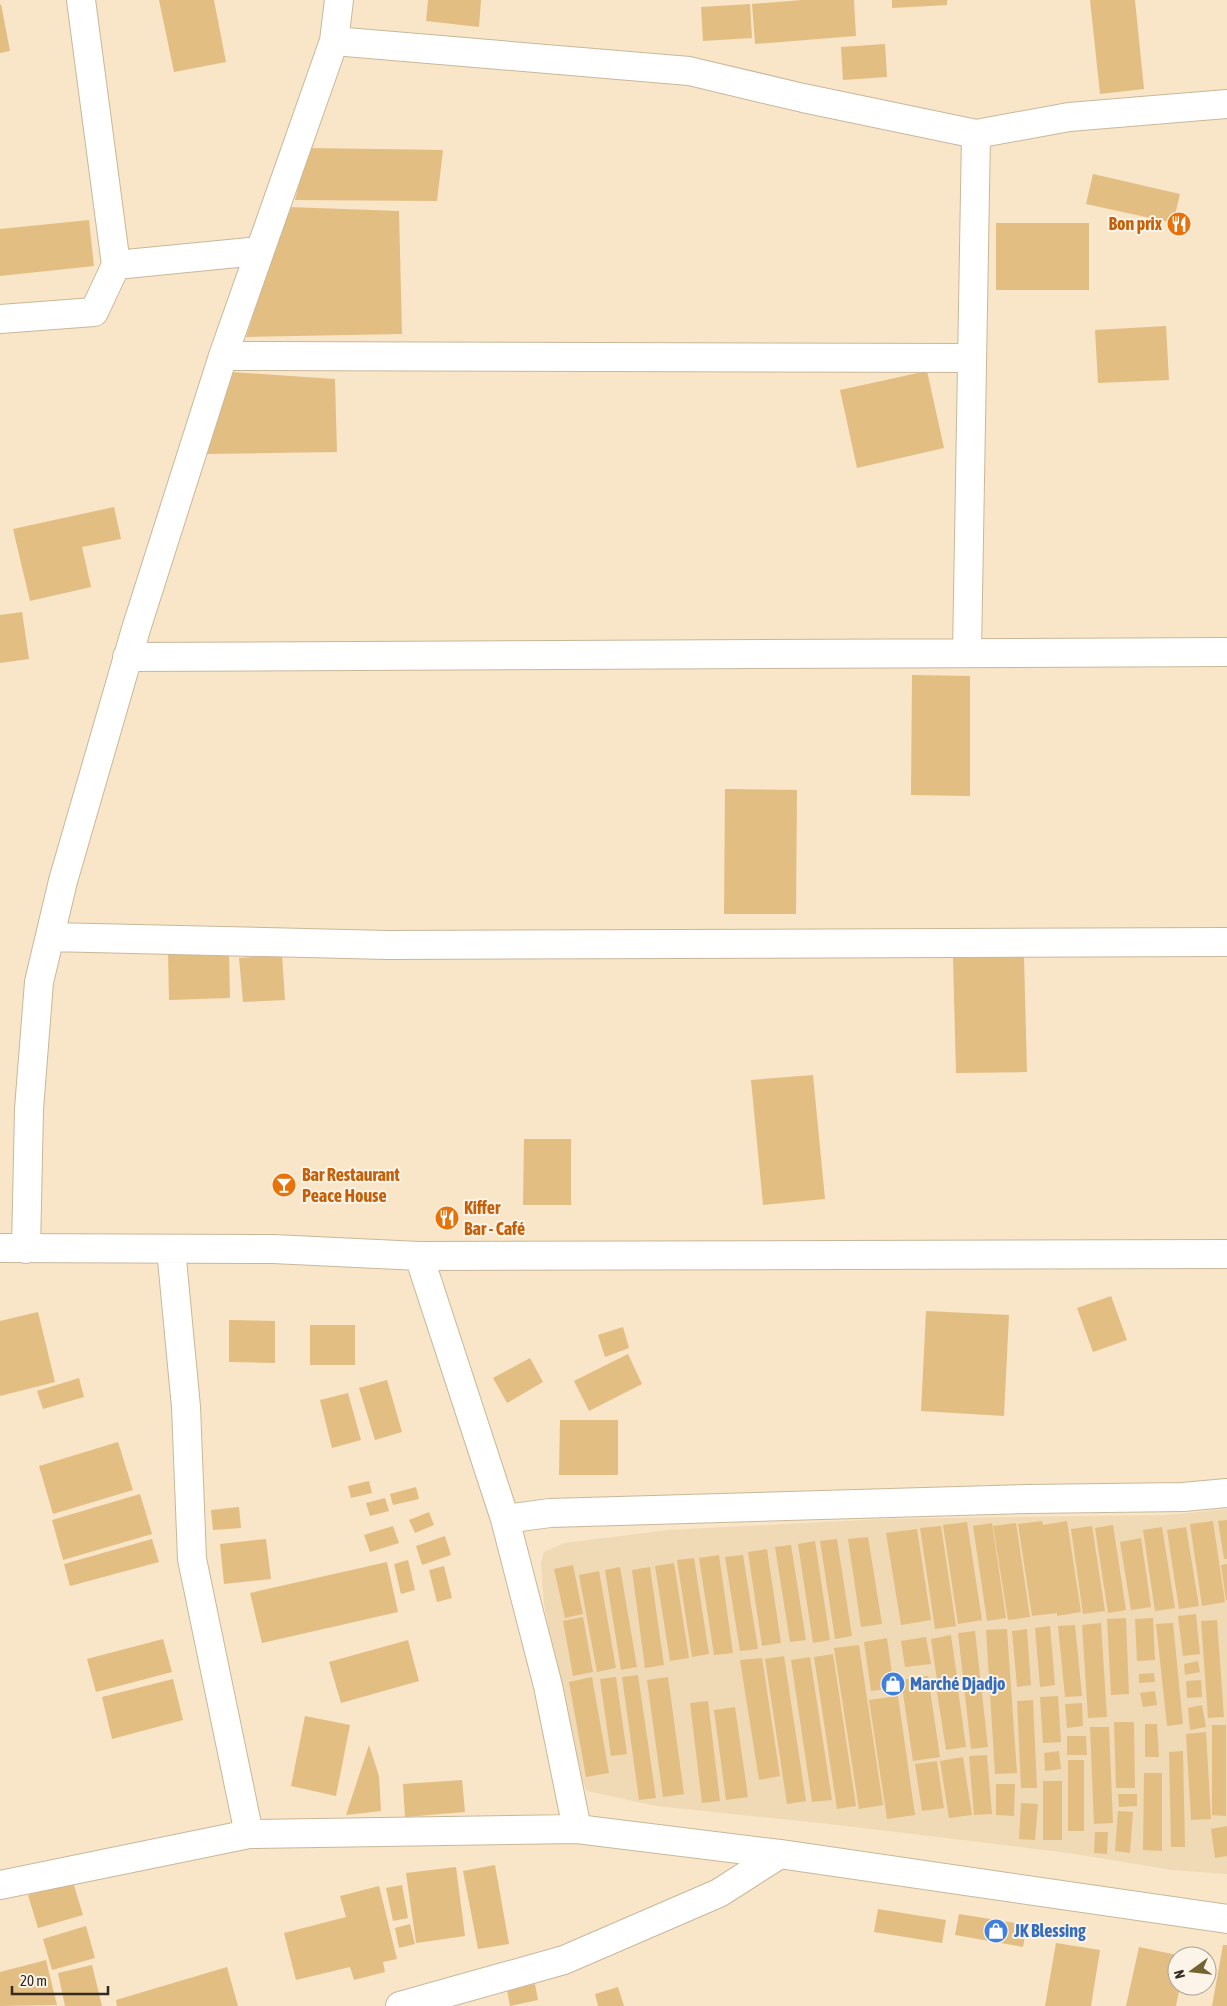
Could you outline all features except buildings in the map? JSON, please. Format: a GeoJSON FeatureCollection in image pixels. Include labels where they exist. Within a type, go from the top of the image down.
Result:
{"type":"FeatureCollection","features":[{"type":"Feature","properties":{"kind":"street"},"geometry":{"type":"LineString","coordinates":[[0,319],[94,312],[116,265],[81,0]]}},
{"type":"Feature","properties":{"kind":"street"},"geometry":{"type":"LineString","coordinates":[[339,0],[334,41],[223,356],[127,658],[63,881],[39,982],[30,1109],[13,1248],[274,1249],[419,1256],[1227,1254]]}},
{"type":"Feature","properties":{"kind":"street"},"geometry":{"type":"LineString","coordinates":[[334,41],[689,70],[803,98],[976,134],[1069,116],[1227,104]]}},
{"type":"Feature","properties":{"kind":"street"},"geometry":{"type":"LineString","coordinates":[[967,653],[976,134]]}},
{"type":"Feature","properties":{"kind":"street"},"geometry":{"type":"LineString","coordinates":[[116,265],[259,251]]}},
{"type":"Feature","properties":{"kind":"street"},"geometry":{"type":"LineString","coordinates":[[223,356],[972,358]]}},
{"type":"Feature","properties":{"kind":"street"},"geometry":{"type":"LineString","coordinates":[[127,658],[1227,652]]}},
{"type":"Feature","properties":{"kind":"street"},"geometry":{"type":"LineString","coordinates":[[50,937],[388,945],[1227,942]]}},
{"type":"Feature","properties":{"kind":"street"},"geometry":{"type":"LineString","coordinates":[[171,1249],[186,1407],[192,1558],[249,1834]]}},
{"type":"Feature","properties":{"kind":"street"},"geometry":{"type":"LineString","coordinates":[[419,1256],[505,1519],[548,1686],[577,1829]]}},
{"type":"Feature","properties":{"kind":"street"},"geometry":{"type":"LineString","coordinates":[[505,1519],[550,1513],[1008,1499],[1183,1497],[1227,1493]]}},
{"type":"Feature","properties":{"kind":"street"},"geometry":{"type":"LineString","coordinates":[[0,1885],[249,1834],[577,1829],[780,1854],[1227,1919]]}},
{"type":"Feature","properties":{"kind":"street"},"geometry":{"type":"LineString","coordinates":[[400,2006],[564,1960],[719,1893],[780,1854]]}},
{"type":"Feature","properties":{"kind":"shaded area","name":"Marché Djadjo"},"geometry":{"type":"Polygon","coordinates":[[[1227,1509],[1227,1874],[1172,1870],[1069,1853],[838,1825],[656,1806],[587,1791],[574,1764],[544,1604],[541,1563],[544,1552],[564,1543],[669,1530],[881,1519],[1167,1515],[1227,1509]]]}},
{"type":"Feature","properties":{"kind":"place","name":"Bon prix"},"geometry":{"type":"Point","coordinates":[1179,224]}},
{"type":"Feature","properties":{"kind":"place","name":"Bar Restaurant Peace House"},"geometry":{"type":"Point","coordinates":[284,1185]}},
{"type":"Feature","properties":{"kind":"place","name":"Kiffer Bar - Café"},"geometry":{"type":"Point","coordinates":[447,1218]}},
{"type":"Feature","properties":{"kind":"place","name":"Marché Djadjo"},"geometry":{"type":"Point","coordinates":[893,1684]}},
{"type":"Feature","properties":{"kind":"place","name":"JK Blessing"},"geometry":{"type":"Point","coordinates":[996,1931]}}]}
